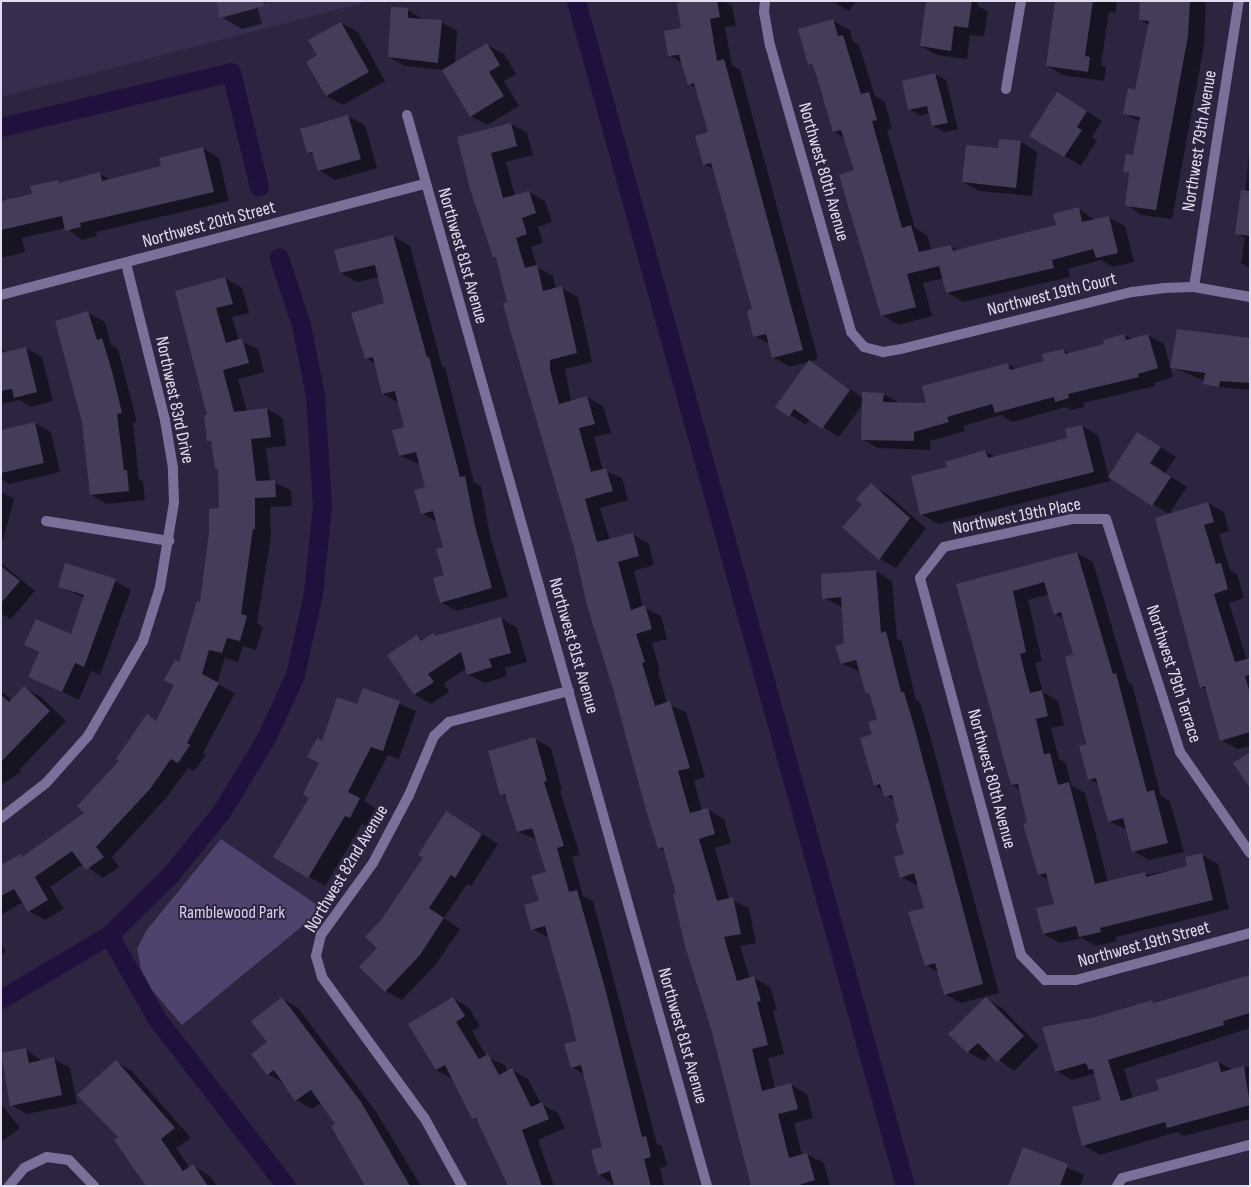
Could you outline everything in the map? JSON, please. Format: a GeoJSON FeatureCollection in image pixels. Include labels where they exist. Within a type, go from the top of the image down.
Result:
{"type":"FeatureCollection","features":[{"type":"Feature","properties":{"kind":"street","name":"Northwest 80th Avenue"},"geometry":{"type":"LineString","coordinates":[[765,1],[764,12],[770,46],[848,323],[851,332],[864,347]]}},
{"type":"Feature","properties":{"kind":"street"},"geometry":{"type":"LineString","coordinates":[[1006,89],[1021,1]]}},
{"type":"Feature","properties":{"kind":"street","name":"Northwest 79th Avenue"},"geometry":{"type":"LineString","coordinates":[[1194,286],[1239,1]]}},
{"type":"Feature","properties":{"kind":"street","name":"Northwest 81st Avenue"},"geometry":{"type":"LineString","coordinates":[[407,115],[424,184],[569,691],[707,1186]]}},
{"type":"Feature","properties":{"kind":"street","name":"Northwest 20th Street"},"geometry":{"type":"LineString","coordinates":[[1,295],[126,264],[424,184]]}},
{"type":"Feature","properties":{"kind":"street","name":"Northwest 83rd Drive"},"geometry":{"type":"LineString","coordinates":[[1,818],[46,783],[88,736],[114,696],[143,641],[160,587],[169,541],[174,468],[165,420],[126,264]]}},
{"type":"Feature","properties":{"kind":"street","name":"Northwest 19th Court"},"geometry":{"type":"LineString","coordinates":[[864,347],[883,352],[901,349],[1132,292],[1194,286],[1250,297]]}},
{"type":"Feature","properties":{"kind":"street","name":"Northwest 19th Place"},"geometry":{"type":"LineString","coordinates":[[920,578],[944,548],[1072,519],[1106,519]]}},
{"type":"Feature","properties":{"kind":"street","name":"Northwest 79th Terrace"},"geometry":{"type":"LineString","coordinates":[[1106,519],[1180,752],[1250,853]]}},
{"type":"Feature","properties":{"kind":"street"},"geometry":{"type":"LineString","coordinates":[[46,521],[169,541]]}},
{"type":"Feature","properties":{"kind":"street","name":"Northwest 80th Avenue"},"geometry":{"type":"LineString","coordinates":[[920,578],[1021,955],[1045,980]]}},
{"type":"Feature","properties":{"kind":"street","name":"Northwest 82nd Avenue"},"geometry":{"type":"LineString","coordinates":[[462,1186],[425,1119],[322,977],[316,956],[321,934],[373,864],[410,795],[434,736],[449,722],[569,691]]}},
{"type":"Feature","properties":{"kind":"street","name":"Northwest 19th Street"},"geometry":{"type":"LineString","coordinates":[[1045,980],[1076,980],[1250,933]]}},
{"type":"Feature","properties":{"kind":"street"},"geometry":{"type":"LineString","coordinates":[[1116,1186],[1122,1178],[1250,1146]]}},
{"type":"Feature","properties":{"kind":"street"},"geometry":{"type":"LineString","coordinates":[[9,1186],[24,1168],[47,1157],[69,1160],[94,1186]]}},
{"type":"Feature","properties":{"kind":"shaded area"},"geometry":{"type":"Polygon","coordinates":[[[1,1],[370,1],[1,97],[1,1]]]}},
{"type":"Feature","properties":{"kind":"green space","name":"Ramblewood Park"},"geometry":{"type":"Polygon","coordinates":[[[221,839],[323,909],[182,1025],[152,990],[141,969],[137,949],[146,931],[221,839]]]}},
{"type":"Feature","properties":{"kind":"building"},"geometry":{"type":"Polygon","coordinates":[[[216,1],[263,1],[264,6],[220,18],[216,1]]]}},
{"type":"Feature","properties":{"kind":"building"},"geometry":{"type":"Polygon","coordinates":[[[685,1],[717,1],[720,17],[710,19],[717,61],[724,59],[803,350],[772,358],[766,334],[753,337],[747,311],[752,309],[711,163],[703,165],[695,136],[708,132],[694,83],[688,85],[679,55],[668,56],[664,31],[681,28],[677,3],[685,1]]]}},
{"type":"Feature","properties":{"kind":"building"},"geometry":{"type":"Polygon","coordinates":[[[926,1],[972,1],[968,28],[954,26],[951,51],[920,46],[926,1]]]}},
{"type":"Feature","properties":{"kind":"building"},"geometry":{"type":"Polygon","coordinates":[[[1055,1],[1093,1],[1085,56],[1090,57],[1088,72],[1046,66],[1055,1]]]}},
{"type":"Feature","properties":{"kind":"building"},"geometry":{"type":"Polygon","coordinates":[[[1190,1],[1188,36],[1156,210],[1125,206],[1129,173],[1123,172],[1126,154],[1133,155],[1140,117],[1123,114],[1128,88],[1135,90],[1149,21],[1139,20],[1140,2],[1190,1]]]}},
{"type":"Feature","properties":{"kind":"building"},"geometry":{"type":"Polygon","coordinates":[[[391,7],[408,8],[408,18],[442,20],[438,63],[388,57],[391,7]]]}},
{"type":"Feature","properties":{"kind":"building"},"geometry":{"type":"Polygon","coordinates":[[[833,19],[838,36],[843,35],[861,94],[869,92],[877,120],[872,121],[902,228],[911,225],[919,252],[951,245],[953,251],[1056,225],[1053,214],[1079,207],[1082,222],[1109,216],[1118,253],[1096,258],[1093,249],[1052,260],[1054,268],[946,293],[939,266],[907,274],[916,307],[881,316],[839,175],[854,170],[841,130],[833,132],[817,77],[812,64],[808,65],[798,29],[833,19]]]}},
{"type":"Feature","properties":{"kind":"building"},"geometry":{"type":"Polygon","coordinates":[[[341,22],[369,72],[326,96],[306,62],[317,55],[308,40],[341,22]]]}},
{"type":"Feature","properties":{"kind":"building"},"geometry":{"type":"Polygon","coordinates":[[[487,43],[500,65],[489,72],[504,96],[470,117],[442,70],[487,43]]]}},
{"type":"Feature","properties":{"kind":"building"},"geometry":{"type":"Polygon","coordinates":[[[935,73],[948,123],[932,126],[927,106],[908,110],[902,81],[935,73]]]}},
{"type":"Feature","properties":{"kind":"building"},"geometry":{"type":"Polygon","coordinates":[[[1057,92],[1087,111],[1077,127],[1082,130],[1064,157],[1029,136],[1057,92]]]}},
{"type":"Feature","properties":{"kind":"building"},"geometry":{"type":"Polygon","coordinates":[[[348,115],[361,159],[318,171],[312,152],[307,153],[300,129],[348,115]]]}},
{"type":"Feature","properties":{"kind":"building"},"geometry":{"type":"Polygon","coordinates":[[[511,123],[517,146],[491,153],[503,198],[529,191],[536,213],[522,218],[527,234],[516,238],[525,268],[537,265],[543,291],[562,286],[577,353],[550,360],[550,370],[559,404],[587,396],[595,424],[579,428],[591,472],[606,468],[613,491],[585,499],[597,542],[633,533],[639,556],[618,562],[631,610],[645,605],[652,629],[636,634],[645,662],[642,663],[655,706],[670,701],[690,768],[678,771],[690,813],[708,808],[715,834],[699,839],[717,901],[733,897],[741,934],[724,937],[737,981],[754,976],[761,1001],[757,1002],[768,1045],[752,1049],[762,1091],[791,1083],[798,1109],[778,1114],[789,1158],[807,1153],[815,1180],[796,1186],[751,1186],[712,1032],[685,946],[673,894],[676,894],[663,847],[658,849],[646,810],[613,689],[587,605],[574,548],[509,326],[503,303],[507,302],[496,257],[493,257],[470,189],[457,137],[511,123]]]}},
{"type":"Feature","properties":{"kind":"building"},"geometry":{"type":"Polygon","coordinates":[[[999,139],[1021,141],[1016,188],[962,182],[966,145],[998,148],[999,139]]]}},
{"type":"Feature","properties":{"kind":"building"},"geometry":{"type":"Polygon","coordinates":[[[203,147],[214,192],[80,223],[81,227],[65,231],[62,216],[1,230],[1,201],[32,194],[30,186],[59,180],[59,183],[100,172],[102,181],[161,166],[159,158],[203,147]]]}},
{"type":"Feature","properties":{"kind":"building"},"geometry":{"type":"Polygon","coordinates":[[[1241,190],[1250,191],[1250,236],[1235,234],[1241,190]]]}},
{"type":"Feature","properties":{"kind":"building"},"geometry":{"type":"Polygon","coordinates":[[[393,235],[427,357],[429,357],[460,477],[465,476],[475,526],[492,588],[440,603],[433,578],[444,575],[436,549],[443,547],[433,511],[421,514],[414,490],[425,487],[416,452],[399,456],[392,430],[404,427],[395,391],[382,394],[373,357],[365,359],[351,313],[384,303],[375,265],[340,273],[334,250],[393,235]]]}},
{"type":"Feature","properties":{"kind":"building"},"geometry":{"type":"Polygon","coordinates":[[[225,277],[233,304],[216,308],[226,343],[242,338],[249,363],[223,370],[234,412],[267,408],[271,437],[251,439],[256,481],[275,480],[276,497],[255,498],[255,529],[253,529],[241,614],[247,616],[240,641],[227,638],[222,653],[209,650],[202,674],[219,683],[187,743],[190,745],[178,763],[171,759],[150,789],[96,847],[104,857],[86,870],[72,851],[35,877],[48,900],[28,912],[14,889],[1,896],[1,865],[21,854],[22,857],[84,813],[77,806],[119,761],[116,759],[147,714],[156,721],[174,685],[164,680],[175,660],[179,662],[197,601],[200,602],[209,532],[209,509],[219,508],[218,469],[215,469],[211,441],[207,441],[204,415],[207,415],[175,291],[225,277]]]}},
{"type":"Feature","properties":{"kind":"building"},"geometry":{"type":"Polygon","coordinates":[[[88,311],[97,340],[102,338],[122,413],[117,414],[124,470],[127,470],[129,491],[90,495],[82,422],[55,321],[88,311]]]}},
{"type":"Feature","properties":{"kind":"building"},"geometry":{"type":"Polygon","coordinates":[[[1177,329],[1250,338],[1250,383],[1220,381],[1219,387],[1203,384],[1205,373],[1170,368],[1177,329]]]}},
{"type":"Feature","properties":{"kind":"building"},"geometry":{"type":"Polygon","coordinates":[[[1124,334],[1126,340],[1148,334],[1158,368],[1138,374],[1139,377],[1068,394],[1069,398],[1055,402],[1054,397],[995,413],[992,404],[947,417],[949,422],[914,432],[914,441],[861,440],[862,392],[884,393],[883,402],[926,403],[922,386],[1008,363],[1010,370],[1044,361],[1042,354],[1064,349],[1065,354],[1104,344],[1103,340],[1124,334]]]}},
{"type":"Feature","properties":{"kind":"building"},"geometry":{"type":"Polygon","coordinates":[[[26,347],[37,392],[14,398],[12,389],[1,391],[1,353],[26,347]]]}},
{"type":"Feature","properties":{"kind":"building"},"geometry":{"type":"Polygon","coordinates":[[[809,360],[850,390],[822,429],[794,409],[789,417],[775,407],[809,360]]]}},
{"type":"Feature","properties":{"kind":"building"},"geometry":{"type":"Polygon","coordinates":[[[35,422],[44,463],[1,473],[1,430],[35,422]]]}},
{"type":"Feature","properties":{"kind":"building"},"geometry":{"type":"Polygon","coordinates":[[[1082,425],[1094,472],[920,515],[911,476],[947,467],[945,462],[985,450],[988,458],[1067,438],[1065,429],[1082,425]]]}},
{"type":"Feature","properties":{"kind":"building"},"geometry":{"type":"Polygon","coordinates":[[[1137,432],[1161,447],[1150,463],[1171,477],[1152,506],[1108,477],[1137,432]]]}},
{"type":"Feature","properties":{"kind":"building"},"geometry":{"type":"Polygon","coordinates":[[[871,483],[910,518],[879,560],[842,527],[862,505],[856,499],[871,483]]]}},
{"type":"Feature","properties":{"kind":"building"},"geometry":{"type":"Polygon","coordinates":[[[1208,502],[1214,522],[1204,525],[1216,564],[1221,563],[1228,589],[1214,594],[1235,662],[1250,658],[1250,675],[1245,676],[1250,693],[1250,732],[1220,741],[1205,686],[1200,688],[1155,518],[1208,502]]]}},
{"type":"Feature","properties":{"kind":"building"},"geometry":{"type":"Polygon","coordinates":[[[1077,552],[1113,674],[1116,673],[1147,792],[1154,790],[1168,843],[1132,852],[1123,818],[1108,822],[1096,778],[1088,780],[1079,746],[1086,744],[1065,657],[1073,654],[1061,612],[1054,615],[1044,582],[1013,591],[1026,652],[1020,654],[1030,693],[1042,690],[1048,716],[1036,719],[1044,754],[1050,753],[1058,785],[1069,782],[1095,884],[1145,872],[1146,877],[1187,866],[1185,857],[1202,853],[1213,900],[1100,928],[1101,932],[1079,937],[1076,926],[1043,934],[1036,908],[1054,904],[1046,873],[1038,875],[1023,824],[1027,823],[1018,784],[1011,785],[956,584],[1077,552]]]}},
{"type":"Feature","properties":{"kind":"building"},"geometry":{"type":"Polygon","coordinates":[[[65,563],[116,579],[84,667],[75,663],[62,692],[28,677],[39,652],[24,645],[36,619],[71,634],[84,595],[58,587],[65,563]]]}},
{"type":"Feature","properties":{"kind":"building"},"geometry":{"type":"Polygon","coordinates":[[[1,566],[20,581],[1,603],[1,566]]]}},
{"type":"Feature","properties":{"kind":"building"},"geometry":{"type":"Polygon","coordinates":[[[876,570],[881,633],[886,631],[901,692],[904,692],[914,726],[983,984],[944,995],[935,963],[925,966],[908,912],[924,908],[914,873],[900,878],[894,857],[904,854],[895,824],[899,822],[892,795],[884,797],[880,784],[874,786],[860,738],[872,734],[868,722],[877,719],[869,693],[866,694],[856,660],[841,664],[835,646],[844,643],[841,597],[822,599],[821,574],[876,570]]]}},
{"type":"Feature","properties":{"kind":"building"},"geometry":{"type":"Polygon","coordinates":[[[501,617],[511,653],[489,659],[492,667],[467,675],[461,652],[428,674],[434,682],[414,695],[387,655],[417,635],[421,641],[433,633],[435,636],[501,617]]]}},
{"type":"Feature","properties":{"kind":"building"},"geometry":{"type":"Polygon","coordinates":[[[24,686],[50,711],[1,762],[1,695],[9,702],[24,686]]]}},
{"type":"Feature","properties":{"kind":"building"},"geometry":{"type":"Polygon","coordinates":[[[363,688],[400,701],[383,751],[371,747],[348,792],[360,798],[350,818],[345,816],[308,878],[273,857],[309,798],[303,794],[319,763],[307,757],[317,738],[322,741],[337,697],[357,704],[363,688]]]}},
{"type":"Feature","properties":{"kind":"building"},"geometry":{"type":"Polygon","coordinates":[[[535,737],[547,781],[544,782],[564,846],[557,848],[569,892],[577,890],[605,988],[642,1137],[646,1136],[651,1157],[644,1159],[651,1186],[614,1186],[610,1171],[598,1175],[591,1150],[602,1147],[581,1065],[571,1068],[564,1044],[576,1041],[570,1014],[545,926],[531,930],[524,905],[539,901],[531,876],[546,872],[532,828],[517,832],[505,794],[500,795],[488,751],[535,737]]]}},
{"type":"Feature","properties":{"kind":"building"},"geometry":{"type":"Polygon","coordinates":[[[1250,752],[1250,788],[1233,763],[1250,752]]]}},
{"type":"Feature","properties":{"kind":"building"},"geometry":{"type":"Polygon","coordinates":[[[446,811],[482,834],[455,878],[451,875],[429,908],[444,918],[420,955],[385,992],[359,967],[377,948],[365,937],[381,920],[423,858],[418,855],[446,811]]]}},
{"type":"Feature","properties":{"kind":"building"},"geometry":{"type":"Polygon","coordinates":[[[1250,975],[1250,1013],[1223,1021],[1224,1025],[1108,1060],[1121,1101],[1159,1090],[1156,1080],[1218,1061],[1221,1072],[1244,1066],[1250,1105],[1167,1128],[1165,1122],[1082,1146],[1072,1107],[1101,1100],[1093,1069],[1089,1070],[1086,1063],[1055,1072],[1042,1027],[1096,1017],[1152,1000],[1153,1003],[1250,975]]]}},
{"type":"Feature","properties":{"kind":"building"},"geometry":{"type":"Polygon","coordinates":[[[282,997],[361,1102],[410,1186],[365,1186],[331,1126],[335,1124],[311,1090],[295,1101],[274,1070],[267,1075],[251,1054],[267,1042],[251,1021],[282,997]]]}},
{"type":"Feature","properties":{"kind":"building"},"geometry":{"type":"Polygon","coordinates":[[[453,997],[465,1016],[456,1022],[479,1059],[488,1054],[499,1075],[512,1068],[531,1107],[542,1102],[549,1119],[522,1130],[542,1186],[508,1186],[476,1118],[472,1119],[445,1065],[436,1070],[408,1024],[453,997]]]}},
{"type":"Feature","properties":{"kind":"building"},"geometry":{"type":"Polygon","coordinates":[[[986,997],[1024,1036],[997,1062],[978,1043],[967,1053],[948,1034],[986,997]]]}},
{"type":"Feature","properties":{"kind":"building"},"geometry":{"type":"Polygon","coordinates":[[[26,1048],[29,1063],[54,1057],[62,1095],[10,1106],[1,1053],[26,1048]]]}},
{"type":"Feature","properties":{"kind":"building"},"geometry":{"type":"Polygon","coordinates":[[[116,1060],[175,1128],[161,1139],[183,1171],[193,1164],[208,1186],[146,1186],[114,1140],[118,1137],[77,1095],[116,1060]]]}},
{"type":"Feature","properties":{"kind":"building"},"geometry":{"type":"Polygon","coordinates":[[[1023,1147],[1068,1164],[1060,1186],[1008,1186],[1023,1147]]]}},
{"type":"Feature","properties":{"kind":"waterway"},"geometry":{"type":"LineString","coordinates":[[576,1],[905,1186]]}},
{"type":"Feature","properties":{"kind":"waterway"},"geometry":{"type":"LineString","coordinates":[[1,127],[231,72],[259,187]]}},
{"type":"Feature","properties":{"kind":"waterway"},"geometry":{"type":"LineString","coordinates":[[1,999],[109,935],[170,875],[221,812],[266,738],[295,675],[313,593],[322,506],[315,395],[301,325],[279,258]]}},
{"type":"Feature","properties":{"kind":"waterway"},"geometry":{"type":"LineString","coordinates":[[109,935],[157,1019],[286,1186]]}}]}
